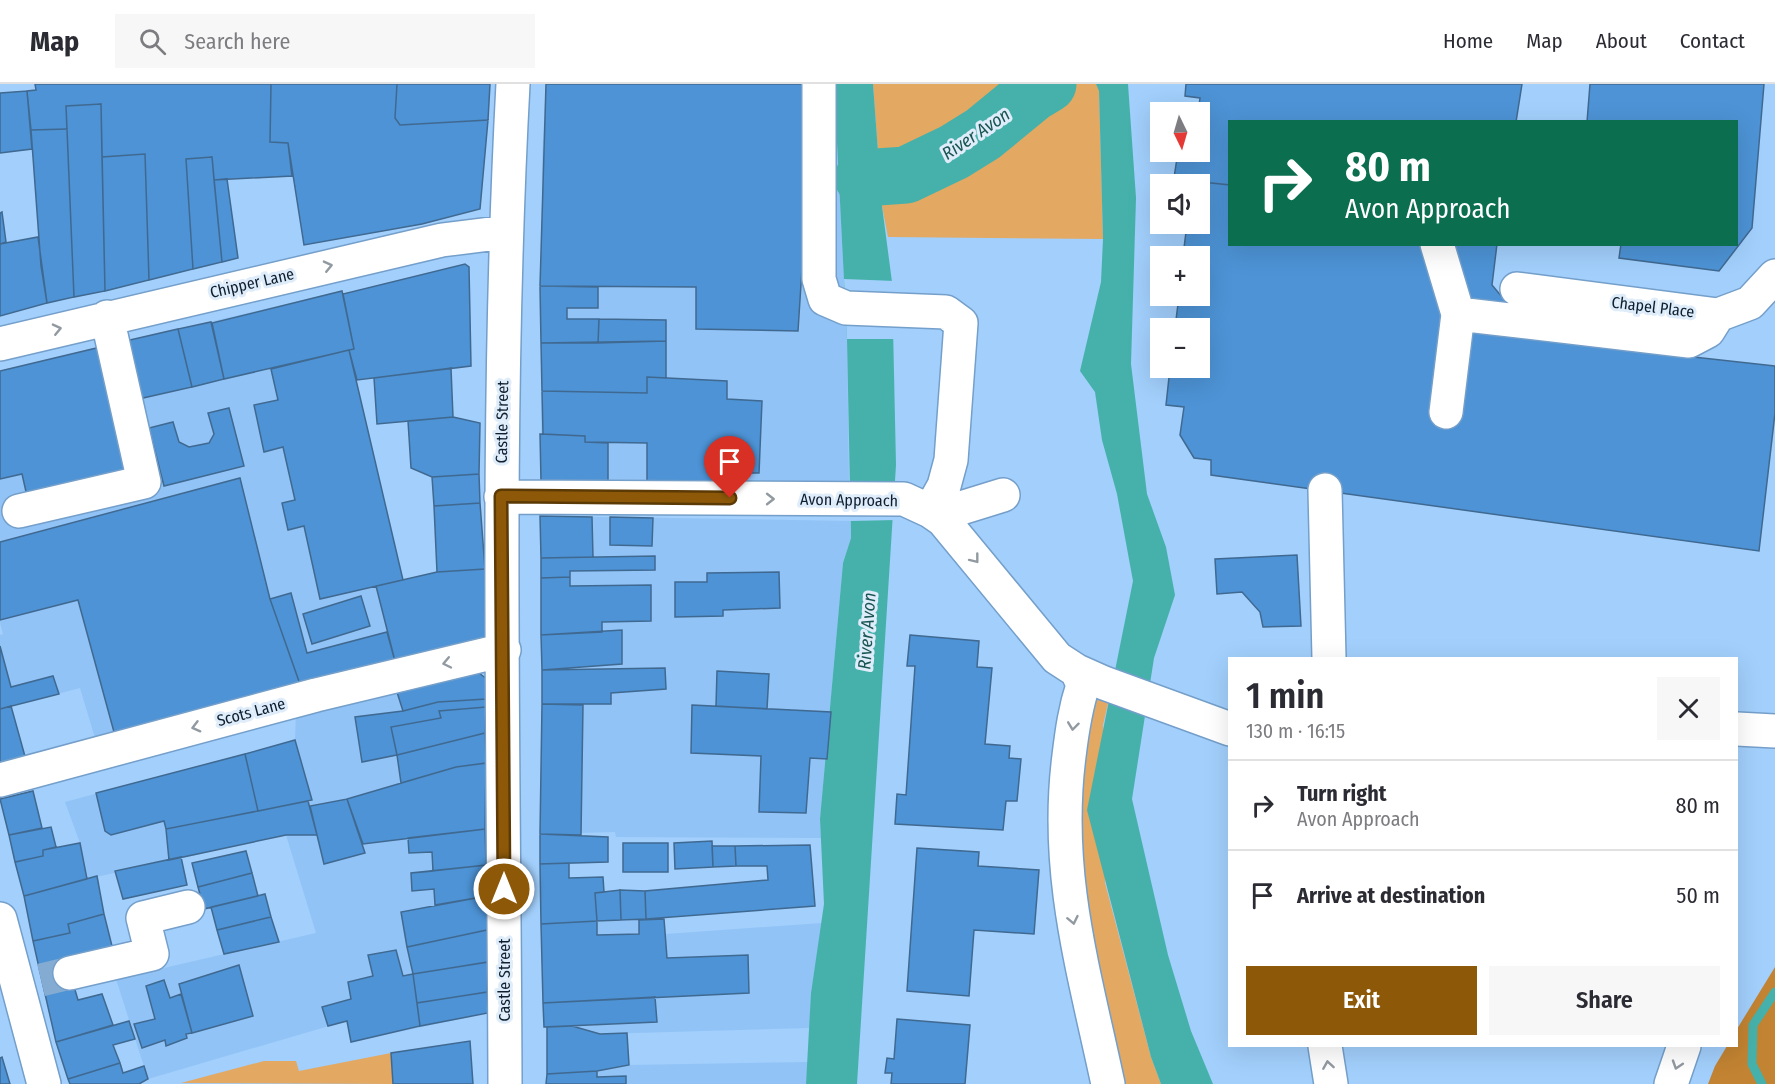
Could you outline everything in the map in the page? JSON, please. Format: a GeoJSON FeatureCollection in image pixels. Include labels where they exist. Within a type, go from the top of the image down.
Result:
{"type":"FeatureCollection","features":[{"type":"Feature","properties":{"kind":"street","name":"Castle Street"},"geometry":{"type":"LineString","coordinates":[[505,1084],[504,650],[501,496],[506,232],[513,84]]}},
{"type":"Feature","properties":{"kind":"street"},"geometry":{"type":"LineString","coordinates":[[819,84],[819,279],[825,299],[846,308],[946,312],[961,323],[951,460],[937,515],[1004,495]]}},
{"type":"Feature","properties":{"kind":"street","name":"Chipper Lane"},"geometry":{"type":"LineString","coordinates":[[0,344],[442,240],[506,232]]}},
{"type":"Feature","properties":{"kind":"street"},"geometry":{"type":"LineString","coordinates":[[1438,246],[1458,314],[1446,412]]}},
{"type":"Feature","properties":{"kind":"street","name":"Chapel Place"},"geometry":{"type":"LineString","coordinates":[[1517,289],[1718,315],[1750,303],[1775,276]]}},
{"type":"Feature","properties":{"kind":"street"},"geometry":{"type":"LineString","coordinates":[[1458,314],[1689,341],[1708,331],[1718,315]]}},
{"type":"Feature","properties":{"kind":"street"},"geometry":{"type":"LineString","coordinates":[[19,511],[144,482],[107,317]]}},
{"type":"Feature","properties":{"kind":"street"},"geometry":{"type":"LineString","coordinates":[[1325,490],[1329,657]]}},
{"type":"Feature","properties":{"kind":"street","name":"Avon Approach"},"geometry":{"type":"LineString","coordinates":[[501,496],[904,500],[937,515],[1034,634],[1057,658],[1091,677],[1228,728]]}},
{"type":"Feature","properties":{"kind":"street","name":"Scots Lane"},"geometry":{"type":"LineString","coordinates":[[0,780],[337,689],[504,650]]}},
{"type":"Feature","properties":{"kind":"street"},"geometry":{"type":"LineString","coordinates":[[1091,677],[1083,685],[1075,709],[1064,795],[1068,896],[1108,1084]]}},
{"type":"Feature","properties":{"kind":"street"},"geometry":{"type":"LineString","coordinates":[[1738,729],[1775,731]]}},
{"type":"Feature","properties":{"kind":"street"},"geometry":{"type":"LineString","coordinates":[[43,980],[152,954],[143,918],[188,907]]}},
{"type":"Feature","properties":{"kind":"street"},"geometry":{"type":"LineString","coordinates":[[2,936],[43,980],[44,1084]]}},
{"type":"Feature","properties":{"kind":"street"},"geometry":{"type":"LineString","coordinates":[[1325,1047],[1331,1084]]}},
{"type":"Feature","properties":{"kind":"street"},"geometry":{"type":"LineString","coordinates":[[1671,1084],[1684,1047]]}},
{"type":"Feature","properties":{"kind":"shaded area"},"geometry":{"type":"Polygon","coordinates":[[[546,84],[834,84],[847,339],[849,484],[541,481],[542,158],[546,84]]]}},
{"type":"Feature","properties":{"kind":"shaded area"},"geometry":{"type":"Polygon","coordinates":[[[873,84],[1096,84],[1099,90],[1103,239],[888,237],[882,206],[873,84]]]}},
{"type":"Feature","properties":{"kind":"shaded area"},"geometry":{"type":"Polygon","coordinates":[[[342,291],[354,349],[349,350],[403,580],[376,587],[396,665],[95,738],[80,688],[0,709],[0,635],[3,634],[0,623],[0,371],[342,291]]]}},
{"type":"Feature","properties":{"kind":"shaded area"},"geometry":{"type":"Polygon","coordinates":[[[540,516],[850,521],[851,538],[843,563],[820,819],[821,838],[616,837],[615,832],[540,834],[542,705],[540,516]]]}},
{"type":"Feature","properties":{"kind":"shaded area"},"geometry":{"type":"Polygon","coordinates":[[[474,669],[488,680],[485,733],[488,1013],[351,1042],[346,1021],[148,1079],[116,979],[316,933],[286,835],[87,879],[80,843],[65,802],[295,740],[296,715],[474,669]]]}},
{"type":"Feature","properties":{"kind":"shaded area"},"geometry":{"type":"Polygon","coordinates":[[[1091,687],[1110,695],[1103,725],[1105,883],[1151,1057],[1161,1084],[1119,1084],[1074,886],[1091,687]]]}},
{"type":"Feature","properties":{"kind":"shaded area"},"geometry":{"type":"Polygon","coordinates":[[[664,919],[666,934],[822,923],[811,993],[810,1028],[600,1034],[572,1026],[544,1027],[541,924],[664,919]]]}},
{"type":"Feature","properties":{"kind":"shaded area"},"geometry":{"type":"Polygon","coordinates":[[[1775,967],[1775,1084],[1708,1084],[1726,1047],[1738,1047],[1738,1027],[1775,967]]]}},
{"type":"Feature","properties":{"kind":"shaded area"},"geometry":{"type":"Polygon","coordinates":[[[391,1053],[393,1084],[181,1083],[264,1061],[296,1061],[299,1071],[391,1053]]]}},
{"type":"Feature","properties":{"kind":"shaded area"},"geometry":{"type":"Polygon","coordinates":[[[808,1062],[806,1084],[546,1084],[547,1074],[597,1071],[629,1065],[808,1062]]]}},
{"type":"Feature","properties":{"kind":"water"},"geometry":{"type":"Polygon","coordinates":[[[834,84],[873,84],[882,206],[892,282],[896,465],[857,1084],[806,1084],[811,993],[824,904],[820,819],[843,563],[851,538],[847,339],[834,84]]]}},
{"type":"Feature","properties":{"kind":"water"},"geometry":{"type":"Polygon","coordinates":[[[1096,84],[1128,84],[1136,198],[1131,364],[1147,494],[1166,547],[1175,595],[1154,658],[1132,799],[1168,955],[1191,1031],[1213,1084],[1161,1084],[1151,1057],[1087,810],[1133,581],[1117,494],[1102,440],[1095,392],[1080,371],[1101,282],[1103,239],[1099,91],[1096,84]]]}},
{"type":"Feature","properties":{"kind":"pier"},"geometry":{"type":"Polygon","coordinates":[[[844,279],[895,281],[896,339],[847,339],[844,279]]]}},
{"type":"Feature","properties":{"kind":"pier"},"geometry":{"type":"Polygon","coordinates":[[[897,493],[896,520],[850,521],[849,499],[897,493]]]}},
{"type":"Feature","properties":{"kind":"building"},"geometry":{"type":"Polygon","coordinates":[[[35,84],[271,84],[270,142],[288,143],[292,176],[214,180],[212,157],[186,159],[193,269],[149,280],[145,154],[102,157],[101,104],[66,106],[67,129],[31,130],[27,91],[36,90],[35,84]]]}},
{"type":"Feature","properties":{"kind":"building"},"geometry":{"type":"Polygon","coordinates":[[[271,84],[397,84],[395,118],[400,125],[488,120],[480,209],[422,224],[304,245],[288,143],[270,142],[271,84]]]}},
{"type":"Feature","properties":{"kind":"building"},"geometry":{"type":"Polygon","coordinates":[[[397,84],[490,84],[488,120],[400,125],[395,118],[397,84]]]}},
{"type":"Feature","properties":{"kind":"building"},"geometry":{"type":"Polygon","coordinates":[[[546,84],[806,84],[810,144],[798,331],[696,329],[696,287],[540,286],[546,84]]]}},
{"type":"Feature","properties":{"kind":"building"},"geometry":{"type":"Polygon","coordinates":[[[1186,84],[1522,84],[1516,120],[1228,120],[1228,185],[1210,183],[1210,174],[1175,174],[1176,162],[1210,162],[1210,102],[1199,102],[1200,98],[1185,96],[1186,84]]]}},
{"type":"Feature","properties":{"kind":"building"},"geometry":{"type":"Polygon","coordinates":[[[1590,84],[1764,84],[1752,228],[1719,271],[1619,258],[1621,246],[1738,246],[1738,120],[1587,120],[1590,84]]]}},
{"type":"Feature","properties":{"kind":"building"},"geometry":{"type":"Polygon","coordinates":[[[27,91],[32,149],[0,153],[0,93],[27,91]]]}},
{"type":"Feature","properties":{"kind":"building"},"geometry":{"type":"Polygon","coordinates":[[[101,104],[105,291],[74,297],[66,106],[101,104]]]}},
{"type":"Feature","properties":{"kind":"building"},"geometry":{"type":"Polygon","coordinates":[[[67,129],[74,297],[47,303],[41,266],[31,130],[67,129]]]}},
{"type":"Feature","properties":{"kind":"building"},"geometry":{"type":"Polygon","coordinates":[[[145,154],[149,280],[105,291],[102,157],[145,154]]]}},
{"type":"Feature","properties":{"kind":"building"},"geometry":{"type":"Polygon","coordinates":[[[212,157],[222,262],[193,269],[186,159],[212,157]]]}},
{"type":"Feature","properties":{"kind":"building"},"geometry":{"type":"Polygon","coordinates":[[[227,179],[238,258],[222,262],[214,180],[227,179]]]}},
{"type":"Feature","properties":{"kind":"building"},"geometry":{"type":"Polygon","coordinates":[[[1210,183],[1228,185],[1228,246],[1497,246],[1492,285],[1507,303],[1503,336],[1775,366],[1775,413],[1759,551],[1211,475],[1211,460],[1194,458],[1180,435],[1184,407],[1166,405],[1169,378],[1210,378],[1210,318],[1176,318],[1178,306],[1210,306],[1210,246],[1184,246],[1186,234],[1210,234],[1210,183]]]}},
{"type":"Feature","properties":{"kind":"building"},"geometry":{"type":"Polygon","coordinates":[[[2,212],[6,242],[0,244],[0,213],[2,212]]]}},
{"type":"Feature","properties":{"kind":"building"},"geometry":{"type":"Polygon","coordinates":[[[38,237],[47,303],[0,316],[0,244],[38,237]]]}},
{"type":"Feature","properties":{"kind":"building"},"geometry":{"type":"Polygon","coordinates":[[[465,264],[469,267],[471,366],[357,380],[349,350],[354,349],[343,294],[465,264]]]}},
{"type":"Feature","properties":{"kind":"building"},"geometry":{"type":"Polygon","coordinates":[[[540,286],[598,287],[598,308],[567,308],[567,319],[599,319],[598,343],[541,343],[540,286]]]}},
{"type":"Feature","properties":{"kind":"building"},"geometry":{"type":"Polygon","coordinates":[[[342,291],[354,349],[224,379],[212,323],[342,291]]]}},
{"type":"Feature","properties":{"kind":"building"},"geometry":{"type":"Polygon","coordinates":[[[599,319],[666,320],[666,341],[598,343],[599,319]]]}},
{"type":"Feature","properties":{"kind":"building"},"geometry":{"type":"Polygon","coordinates":[[[211,322],[224,379],[192,387],[178,329],[211,322]]]}},
{"type":"Feature","properties":{"kind":"building"},"geometry":{"type":"Polygon","coordinates":[[[178,329],[192,387],[134,400],[121,342],[178,329]]]}},
{"type":"Feature","properties":{"kind":"building"},"geometry":{"type":"Polygon","coordinates":[[[666,341],[666,378],[647,377],[647,393],[542,391],[541,343],[666,341]]]}},
{"type":"Feature","properties":{"kind":"building"},"geometry":{"type":"Polygon","coordinates":[[[105,346],[135,470],[27,496],[22,474],[0,479],[0,371],[105,346]]]}},
{"type":"Feature","properties":{"kind":"building"},"geometry":{"type":"Polygon","coordinates":[[[349,350],[403,580],[320,599],[304,526],[288,530],[282,503],[295,500],[283,447],[264,452],[254,405],[278,400],[271,369],[349,350]]]}},
{"type":"Feature","properties":{"kind":"building"},"geometry":{"type":"Polygon","coordinates":[[[451,368],[453,417],[377,424],[374,378],[451,368]]]}},
{"type":"Feature","properties":{"kind":"building"},"geometry":{"type":"Polygon","coordinates":[[[647,377],[727,381],[727,399],[762,401],[759,473],[736,473],[736,482],[647,481],[647,443],[585,442],[585,436],[543,434],[542,391],[647,393],[647,377]]]}},
{"type":"Feature","properties":{"kind":"building"},"geometry":{"type":"Polygon","coordinates":[[[229,408],[244,466],[164,486],[149,428],[173,422],[179,442],[189,447],[209,443],[214,434],[208,413],[229,408]]]}},
{"type":"Feature","properties":{"kind":"building"},"geometry":{"type":"Polygon","coordinates":[[[453,417],[480,423],[479,474],[432,477],[411,468],[408,421],[453,417]]]}},
{"type":"Feature","properties":{"kind":"building"},"geometry":{"type":"Polygon","coordinates":[[[540,434],[585,436],[585,442],[608,443],[608,481],[541,481],[540,434]]]}},
{"type":"Feature","properties":{"kind":"building"},"geometry":{"type":"Polygon","coordinates":[[[479,474],[480,503],[434,506],[432,477],[479,474]]]}},
{"type":"Feature","properties":{"kind":"building"},"geometry":{"type":"Polygon","coordinates":[[[240,478],[270,599],[301,687],[114,732],[78,600],[0,620],[0,542],[240,478]]]}},
{"type":"Feature","properties":{"kind":"building"},"geometry":{"type":"Polygon","coordinates":[[[480,503],[485,569],[437,572],[434,506],[480,503]]]}},
{"type":"Feature","properties":{"kind":"building"},"geometry":{"type":"Polygon","coordinates":[[[540,516],[592,517],[593,557],[541,558],[540,516]]]}},
{"type":"Feature","properties":{"kind":"building"},"geometry":{"type":"Polygon","coordinates":[[[610,517],[653,518],[652,546],[610,545],[610,517]]]}},
{"type":"Feature","properties":{"kind":"building"},"geometry":{"type":"Polygon","coordinates":[[[1297,555],[1301,626],[1263,627],[1260,612],[1242,592],[1217,594],[1215,559],[1297,555]]]}},
{"type":"Feature","properties":{"kind":"building"},"geometry":{"type":"Polygon","coordinates":[[[655,556],[655,570],[570,571],[570,577],[541,578],[541,558],[655,556]]]}},
{"type":"Feature","properties":{"kind":"building"},"geometry":{"type":"Polygon","coordinates":[[[485,569],[490,635],[483,643],[396,665],[376,586],[437,572],[485,569]]]}},
{"type":"Feature","properties":{"kind":"building"},"geometry":{"type":"Polygon","coordinates":[[[779,572],[780,608],[723,610],[723,616],[675,617],[675,582],[707,582],[707,573],[779,572]]]}},
{"type":"Feature","properties":{"kind":"building"},"geometry":{"type":"Polygon","coordinates":[[[570,577],[570,586],[651,585],[651,621],[602,622],[602,632],[541,635],[541,578],[570,577]]]}},
{"type":"Feature","properties":{"kind":"building"},"geometry":{"type":"Polygon","coordinates":[[[291,593],[307,653],[387,632],[396,665],[301,687],[270,599],[291,593]]]}},
{"type":"Feature","properties":{"kind":"building"},"geometry":{"type":"Polygon","coordinates":[[[361,596],[370,626],[312,644],[303,614],[361,596]]]}},
{"type":"Feature","properties":{"kind":"building"},"geometry":{"type":"Polygon","coordinates":[[[622,630],[622,664],[542,670],[541,635],[622,630]]]}},
{"type":"Feature","properties":{"kind":"building"},"geometry":{"type":"Polygon","coordinates":[[[910,635],[979,641],[977,667],[992,668],[985,744],[1010,746],[1009,758],[1021,759],[1017,801],[1006,801],[1003,830],[895,824],[897,794],[906,795],[915,666],[907,666],[910,635]]]}},
{"type":"Feature","properties":{"kind":"building"},"geometry":{"type":"Polygon","coordinates":[[[0,646],[11,687],[53,676],[59,694],[0,709],[0,646]]]}},
{"type":"Feature","properties":{"kind":"building"},"geometry":{"type":"Polygon","coordinates":[[[665,668],[666,689],[611,693],[611,704],[542,704],[542,670],[665,668]]]}},
{"type":"Feature","properties":{"kind":"building"},"geometry":{"type":"Polygon","coordinates":[[[474,669],[488,680],[486,699],[438,702],[403,711],[396,689],[474,669]]]}},
{"type":"Feature","properties":{"kind":"building"},"geometry":{"type":"Polygon","coordinates":[[[717,671],[769,674],[767,709],[716,706],[717,671]]]}},
{"type":"Feature","properties":{"kind":"building"},"geometry":{"type":"Polygon","coordinates":[[[486,699],[486,763],[456,767],[401,783],[397,755],[362,762],[355,717],[403,711],[438,702],[486,699]]]}},
{"type":"Feature","properties":{"kind":"building"},"geometry":{"type":"Polygon","coordinates":[[[542,704],[583,705],[581,835],[540,834],[542,704]]]}},
{"type":"Feature","properties":{"kind":"building"},"geometry":{"type":"Polygon","coordinates":[[[692,705],[831,712],[827,759],[810,758],[806,813],[759,812],[761,756],[691,753],[692,705]]]}},
{"type":"Feature","properties":{"kind":"building"},"geometry":{"type":"Polygon","coordinates":[[[11,706],[26,760],[0,767],[0,709],[11,706]]]}},
{"type":"Feature","properties":{"kind":"building"},"geometry":{"type":"Polygon","coordinates":[[[486,707],[485,733],[397,755],[391,727],[441,718],[439,711],[486,707]]]}},
{"type":"Feature","properties":{"kind":"building"},"geometry":{"type":"Polygon","coordinates":[[[485,733],[486,763],[456,767],[401,783],[397,755],[485,733]]]}},
{"type":"Feature","properties":{"kind":"building"},"geometry":{"type":"Polygon","coordinates":[[[295,740],[312,800],[258,811],[245,754],[295,740]]]}},
{"type":"Feature","properties":{"kind":"building"},"geometry":{"type":"Polygon","coordinates":[[[245,754],[258,811],[166,829],[164,821],[111,835],[105,831],[96,793],[245,754]]]}},
{"type":"Feature","properties":{"kind":"building"},"geometry":{"type":"Polygon","coordinates":[[[486,763],[485,829],[363,844],[347,799],[456,767],[486,763]]]}},
{"type":"Feature","properties":{"kind":"building"},"geometry":{"type":"Polygon","coordinates":[[[33,791],[42,828],[9,835],[0,799],[33,791]]]}},
{"type":"Feature","properties":{"kind":"building"},"geometry":{"type":"Polygon","coordinates":[[[347,799],[365,853],[324,864],[310,806],[347,799]]]}},
{"type":"Feature","properties":{"kind":"building"},"geometry":{"type":"Polygon","coordinates":[[[308,801],[317,835],[286,835],[169,860],[166,829],[308,801]]]}},
{"type":"Feature","properties":{"kind":"building"},"geometry":{"type":"Polygon","coordinates":[[[51,827],[56,847],[43,850],[43,856],[15,862],[9,835],[51,827]]]}},
{"type":"Feature","properties":{"kind":"building"},"geometry":{"type":"Polygon","coordinates":[[[485,829],[486,865],[433,871],[432,852],[409,853],[408,838],[485,829]]]}},
{"type":"Feature","properties":{"kind":"building"},"geometry":{"type":"Polygon","coordinates":[[[485,829],[487,896],[435,905],[434,889],[412,891],[411,873],[433,871],[432,852],[409,853],[408,838],[485,829]]]}},
{"type":"Feature","properties":{"kind":"building"},"geometry":{"type":"Polygon","coordinates":[[[540,834],[608,837],[608,862],[540,864],[540,834]]]}},
{"type":"Feature","properties":{"kind":"building"},"geometry":{"type":"Polygon","coordinates":[[[712,841],[713,867],[675,869],[674,843],[712,841]]]}},
{"type":"Feature","properties":{"kind":"building"},"geometry":{"type":"Polygon","coordinates":[[[80,843],[87,879],[24,896],[15,862],[43,856],[43,850],[80,843]]]}},
{"type":"Feature","properties":{"kind":"building"},"geometry":{"type":"Polygon","coordinates":[[[623,843],[668,843],[668,872],[623,872],[623,843]]]}},
{"type":"Feature","properties":{"kind":"building"},"geometry":{"type":"Polygon","coordinates":[[[810,845],[815,906],[646,919],[645,891],[768,880],[767,866],[736,866],[735,846],[810,845]]]}},
{"type":"Feature","properties":{"kind":"building"},"geometry":{"type":"Polygon","coordinates":[[[712,846],[735,846],[736,866],[713,867],[712,846]]]}},
{"type":"Feature","properties":{"kind":"building"},"geometry":{"type":"Polygon","coordinates":[[[917,848],[979,852],[978,866],[1039,870],[1034,934],[974,930],[969,996],[907,991],[917,848]]]}},
{"type":"Feature","properties":{"kind":"building"},"geometry":{"type":"Polygon","coordinates":[[[246,851],[252,873],[198,887],[192,863],[246,851]]]}},
{"type":"Feature","properties":{"kind":"building"},"geometry":{"type":"Polygon","coordinates":[[[181,857],[187,885],[123,899],[115,871],[181,857]]]}},
{"type":"Feature","properties":{"kind":"building"},"geometry":{"type":"Polygon","coordinates":[[[569,863],[569,878],[603,877],[604,892],[595,893],[597,921],[541,924],[540,864],[569,863]]]}},
{"type":"Feature","properties":{"kind":"building"},"geometry":{"type":"Polygon","coordinates":[[[486,865],[487,896],[435,905],[434,889],[412,891],[411,873],[486,865]]]}},
{"type":"Feature","properties":{"kind":"building"},"geometry":{"type":"Polygon","coordinates":[[[252,873],[258,896],[204,909],[198,887],[252,873]]]}},
{"type":"Feature","properties":{"kind":"building"},"geometry":{"type":"Polygon","coordinates":[[[97,876],[104,914],[68,924],[70,933],[33,941],[24,896],[97,876]]]}},
{"type":"Feature","properties":{"kind":"building"},"geometry":{"type":"Polygon","coordinates":[[[620,890],[621,920],[597,921],[595,893],[620,890]]]}},
{"type":"Feature","properties":{"kind":"building"},"geometry":{"type":"Polygon","coordinates":[[[620,890],[645,891],[646,919],[621,920],[620,890]]]}},
{"type":"Feature","properties":{"kind":"building"},"geometry":{"type":"Polygon","coordinates":[[[265,894],[271,917],[217,930],[211,907],[265,894]]]}},
{"type":"Feature","properties":{"kind":"building"},"geometry":{"type":"Polygon","coordinates":[[[487,896],[487,930],[407,947],[401,912],[487,896]]]}},
{"type":"Feature","properties":{"kind":"building"},"geometry":{"type":"Polygon","coordinates":[[[104,914],[114,954],[40,972],[33,941],[70,933],[68,924],[104,914]]]}},
{"type":"Feature","properties":{"kind":"building"},"geometry":{"type":"Polygon","coordinates":[[[271,917],[279,942],[224,954],[217,930],[271,917]]]}},
{"type":"Feature","properties":{"kind":"building"},"geometry":{"type":"Polygon","coordinates":[[[664,919],[667,958],[748,955],[749,993],[543,1003],[541,924],[597,921],[597,935],[639,934],[639,920],[664,919]]]}},
{"type":"Feature","properties":{"kind":"building"},"geometry":{"type":"Polygon","coordinates":[[[487,930],[488,962],[413,974],[407,947],[487,930]]]}},
{"type":"Feature","properties":{"kind":"building"},"geometry":{"type":"Polygon","coordinates":[[[396,950],[403,976],[413,974],[420,1026],[351,1042],[347,1021],[328,1026],[322,1007],[351,999],[348,982],[373,976],[368,955],[396,950]]]}},
{"type":"Feature","properties":{"kind":"building"},"geometry":{"type":"Polygon","coordinates":[[[488,962],[487,992],[417,1003],[413,974],[488,962]]]}},
{"type":"Feature","properties":{"kind":"building"},"geometry":{"type":"Polygon","coordinates":[[[239,965],[253,1016],[192,1033],[179,984],[239,965]]]}},
{"type":"Feature","properties":{"kind":"building"},"geometry":{"type":"Polygon","coordinates":[[[68,966],[78,1000],[102,994],[113,1025],[56,1042],[40,972],[68,966]]]}},
{"type":"Feature","properties":{"kind":"building"},"geometry":{"type":"Polygon","coordinates":[[[164,980],[170,998],[181,994],[192,1033],[186,1034],[187,1038],[166,1046],[165,1040],[142,1048],[134,1024],[155,1019],[146,986],[164,980]]]}},
{"type":"Feature","properties":{"kind":"building"},"geometry":{"type":"Polygon","coordinates":[[[487,992],[488,1013],[420,1026],[417,1003],[487,992]]]}},
{"type":"Feature","properties":{"kind":"building"},"geometry":{"type":"Polygon","coordinates":[[[655,997],[657,1022],[544,1027],[543,1003],[655,997]]]}},
{"type":"Feature","properties":{"kind":"building"},"geometry":{"type":"Polygon","coordinates":[[[897,1019],[970,1025],[965,1084],[891,1084],[892,1073],[885,1073],[887,1058],[894,1059],[897,1019]]]}},
{"type":"Feature","properties":{"kind":"building"},"geometry":{"type":"Polygon","coordinates":[[[129,1021],[135,1039],[113,1045],[120,1063],[68,1079],[56,1042],[129,1021]]]}},
{"type":"Feature","properties":{"kind":"building"},"geometry":{"type":"Polygon","coordinates":[[[572,1026],[600,1034],[627,1033],[629,1065],[597,1071],[547,1074],[547,1027],[572,1026]]]}},
{"type":"Feature","properties":{"kind":"building"},"geometry":{"type":"Polygon","coordinates":[[[470,1041],[473,1084],[393,1084],[391,1053],[470,1041]]]}},
{"type":"Feature","properties":{"kind":"building"},"geometry":{"type":"Polygon","coordinates":[[[2,1057],[10,1084],[0,1084],[0,1058],[2,1057]]]}},
{"type":"Feature","properties":{"kind":"building"},"geometry":{"type":"Polygon","coordinates":[[[120,1063],[123,1073],[144,1066],[148,1079],[139,1084],[70,1084],[68,1079],[120,1063]]]}},
{"type":"Feature","properties":{"kind":"building"},"geometry":{"type":"Polygon","coordinates":[[[597,1071],[597,1077],[626,1076],[626,1084],[546,1084],[547,1074],[597,1071]]]}},
{"type":"Feature","properties":{"kind":"waterway","name":"River Avon"},"geometry":{"type":"LineString","coordinates":[[863,178],[906,175],[954,152],[983,134],[1033,93],[1048,84]]}},
{"type":"Feature","properties":{"kind":"waterway"},"geometry":{"type":"LineString","coordinates":[[1762,1084],[1752,1064],[1753,1025],[1775,992]]}},
{"type":"Feature","properties":{"kind":"tunnel"},"geometry":{"type":"LineString","coordinates":[[41,980],[70,973]]}},
{"type":"Feature","properties":{"kind":"route"},"geometry":{"type":"LineString","coordinates":[[504,889],[501,496],[730,498]]}}]}
